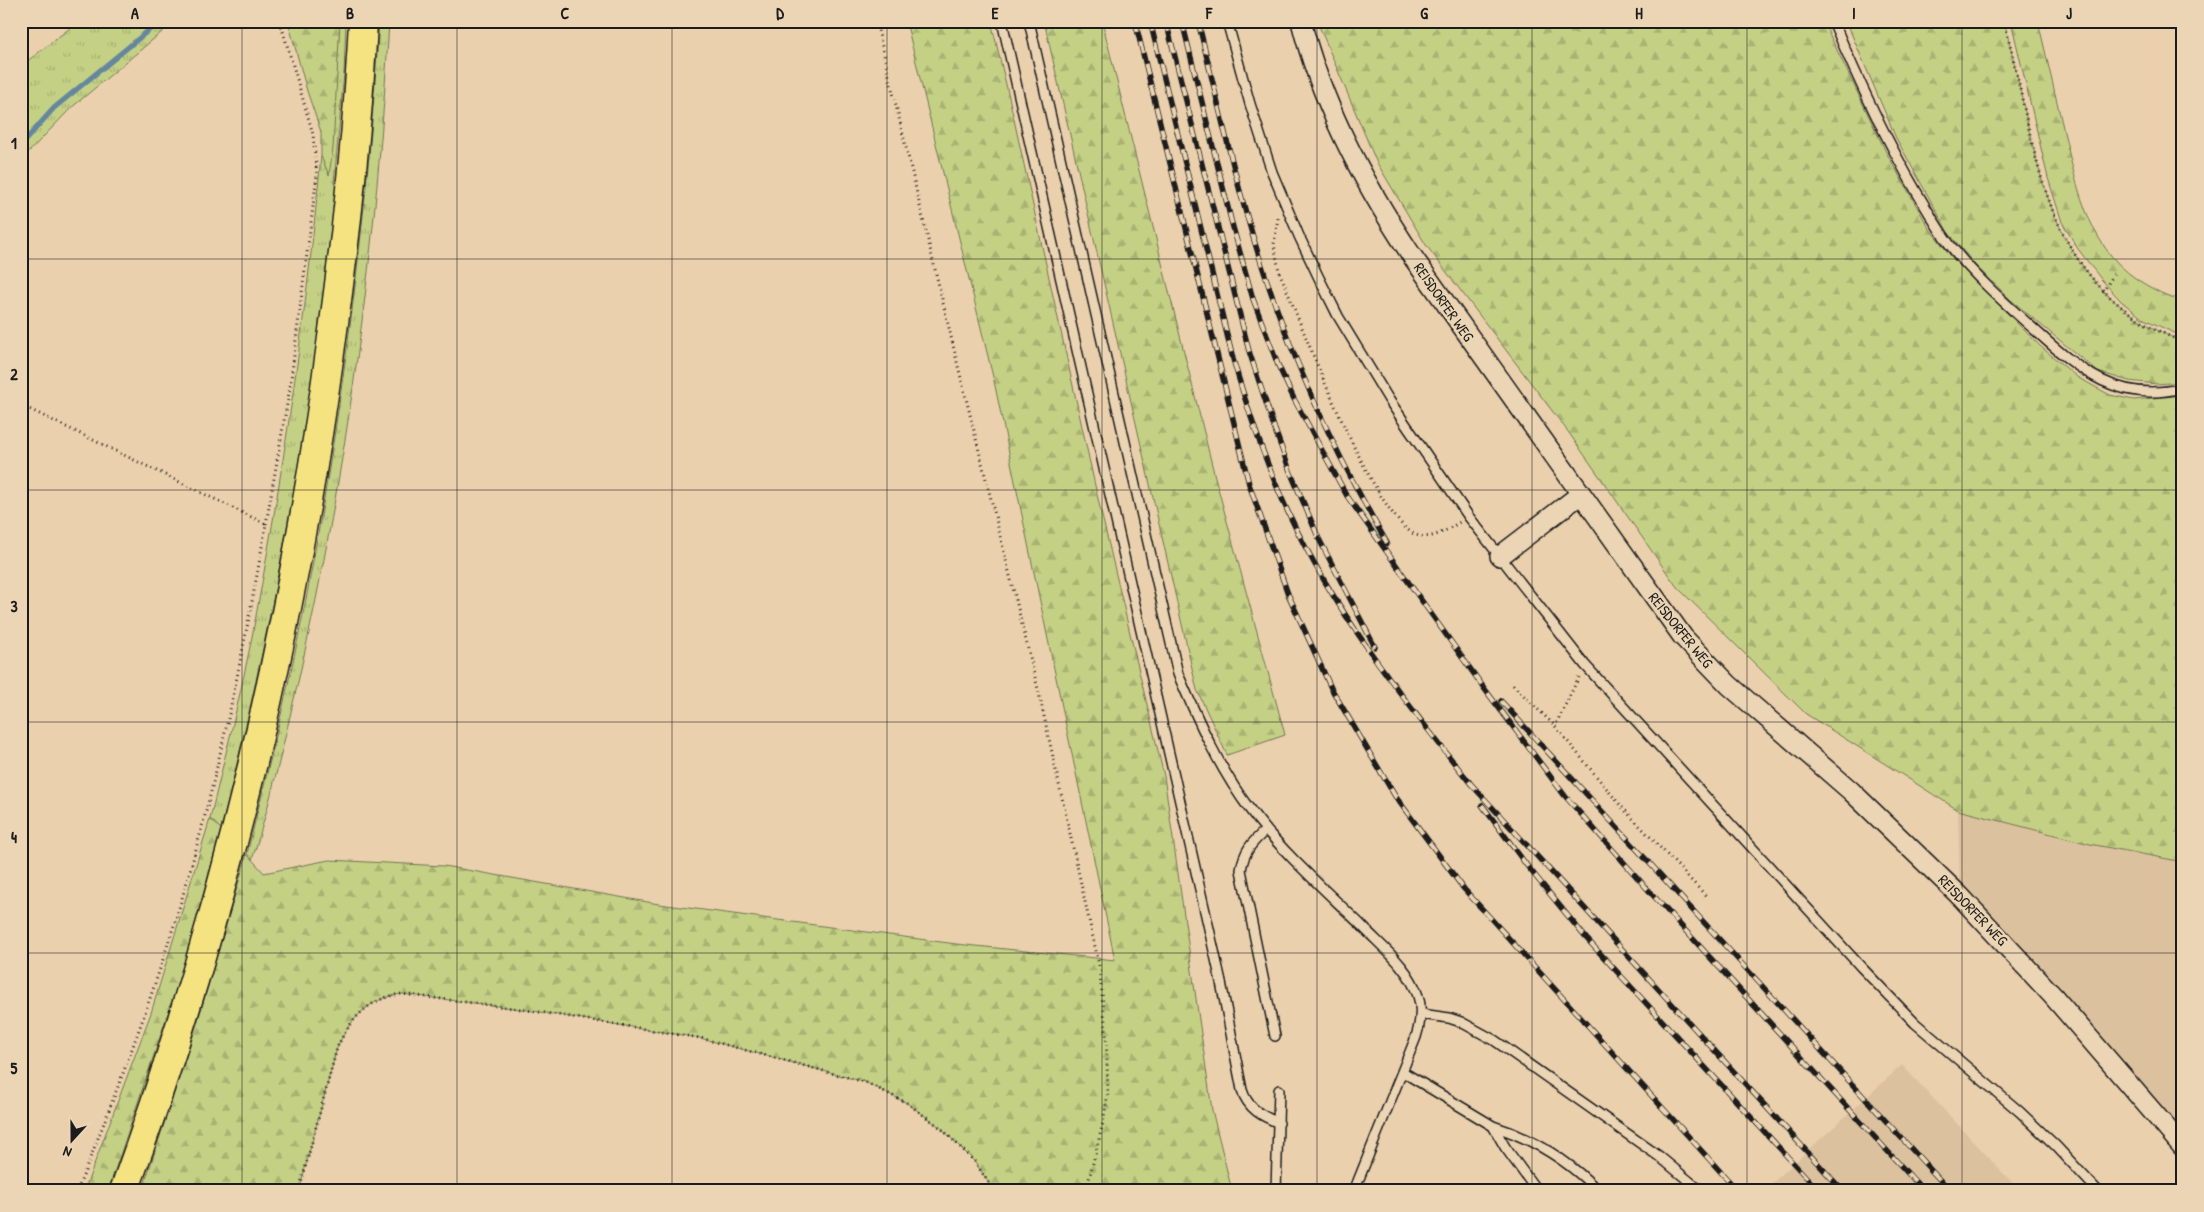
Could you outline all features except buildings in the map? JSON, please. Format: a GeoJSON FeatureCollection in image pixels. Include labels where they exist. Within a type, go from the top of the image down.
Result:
{"type":"FeatureCollection","features":[{"type":"Feature","properties":{"kind":"main road"},"geometry":{"type":"LineString","coordinates":[[124,1191],[154,1105],[204,946],[242,806],[286,615],[314,462],[334,325],[352,164],[363,21]]}},
{"type":"Feature","properties":{"kind":"street","name":"REISDORFER WEG"},"geometry":{"type":"LineString","coordinates":[[1301,21],[1312,60],[1334,115],[1376,200],[1412,256],[1667,616],[1705,662],[1844,785],[1960,896],[2053,996],[2183,1147]]}},
{"type":"Feature","properties":{"kind":"street"},"geometry":{"type":"LineString","coordinates":[[1500,556],[1581,494]]}},
{"type":"Feature","properties":{"kind":"lane"},"geometry":{"type":"LineString","coordinates":[[1002,21],[1220,977],[1244,1098],[1254,1110],[1279,1123]]}},
{"type":"Feature","properties":{"kind":"lane"},"geometry":{"type":"LineString","coordinates":[[1029,21],[1178,674],[1222,767],[1266,830],[1400,965],[1417,992],[1421,1014],[1416,1037],[1354,1191]]}},
{"type":"Feature","properties":{"kind":"lane"},"geometry":{"type":"LineString","coordinates":[[1227,21],[1250,104],[1282,198],[1318,276],[1389,400],[1469,517],[1585,665],[1884,991],[1933,1039],[2020,1112],[2056,1146],[2098,1191]]}},
{"type":"Feature","properties":{"kind":"lane"},"geometry":{"type":"LineString","coordinates":[[1833,21],[1857,81],[1892,149],[1935,224],[1950,245],[1975,273],[2056,350],[2076,366],[2099,380],[2117,388],[2138,392],[2154,393],[2183,388]]}},
{"type":"Feature","properties":{"kind":"lane"},"geometry":{"type":"LineString","coordinates":[[1266,830],[1248,847],[1244,854],[1241,870],[1275,1036]]}},
{"type":"Feature","properties":{"kind":"lane"},"geometry":{"type":"LineString","coordinates":[[1421,1014],[1449,1018],[1461,1022],[1494,1040],[1660,1157],[1701,1191]]}},
{"type":"Feature","properties":{"kind":"lane"},"geometry":{"type":"LineString","coordinates":[[1403,1072],[1493,1126],[1540,1144],[1565,1162],[1598,1191]]}},
{"type":"Feature","properties":{"kind":"lane"},"geometry":{"type":"LineString","coordinates":[[1276,1191],[1279,1090]]}},
{"type":"Feature","properties":{"kind":"lane"},"geometry":{"type":"LineString","coordinates":[[1493,1126],[1505,1148],[1537,1191]]}},
{"type":"Feature","properties":{"kind":"path"},"geometry":{"type":"LineString","coordinates":[[77,1191],[144,1016],[188,877],[233,698],[287,406],[317,175],[313,134],[280,21]]}},
{"type":"Feature","properties":{"kind":"path"},"geometry":{"type":"LineString","coordinates":[[876,21],[958,366],[1038,689],[1099,965],[1106,1031],[1108,1093],[1103,1123],[1086,1191]]}},
{"type":"Feature","properties":{"kind":"path"},"geometry":{"type":"LineString","coordinates":[[2004,21],[2049,205],[2072,251],[2103,292],[2123,310],[2143,323],[2183,342]]}},
{"type":"Feature","properties":{"kind":"path"},"geometry":{"type":"LineString","coordinates":[[1282,198],[1274,244],[1279,271],[1344,424],[1384,499],[1404,526],[1420,536],[1437,535],[1469,517]]}},
{"type":"Feature","properties":{"kind":"path"},"geometry":{"type":"LineString","coordinates":[[2103,292],[2115,272]]}},
{"type":"Feature","properties":{"kind":"path"},"geometry":{"type":"LineString","coordinates":[[21,405],[266,524]]}},
{"type":"Feature","properties":{"kind":"path"},"geometry":{"type":"LineString","coordinates":[[1555,726],[1585,665]]}},
{"type":"Feature","properties":{"kind":"path"},"geometry":{"type":"LineString","coordinates":[[1513,685],[1555,726],[1620,806],[1707,897]]}},
{"type":"Feature","properties":{"kind":"path"},"geometry":{"type":"LineString","coordinates":[[299,1191],[337,1048],[346,1030],[356,1016],[368,1007],[386,997],[402,994],[521,1009],[700,1038],[865,1082],[907,1103],[941,1128],[975,1162],[994,1191]]}},
{"type":"Feature","properties":{"kind":"shaded area"},"geometry":{"type":"Polygon","coordinates":[[[1958,810],[2090,844],[2183,862],[2183,1147],[1960,896],[1958,810]]]}},
{"type":"Feature","properties":{"kind":"shaded area"},"geometry":{"type":"Polygon","coordinates":[[[1902,1065],[2020,1191],[1774,1191],[1769,1186],[1902,1065]]]}},
{"type":"Feature","properties":{"kind":"green space"},"geometry":{"type":"Polygon","coordinates":[[[79,21],[175,21],[71,108],[21,160],[21,66],[79,21]]]}},
{"type":"Feature","properties":{"kind":"green space"},"geometry":{"type":"Polygon","coordinates":[[[288,21],[340,21],[333,148],[329,175],[321,156],[321,132],[307,91],[288,21]]]}},
{"type":"Feature","properties":{"kind":"green space"},"geometry":{"type":"Polygon","coordinates":[[[340,21],[346,21],[344,73],[334,182],[336,187],[315,359],[274,595],[221,829],[210,819],[251,642],[283,460],[308,278],[321,156],[329,174],[340,21]]]}},
{"type":"Feature","properties":{"kind":"green space"},"geometry":{"type":"Polygon","coordinates":[[[379,21],[389,21],[384,104],[368,270],[346,436],[316,600],[298,682],[271,793],[252,860],[247,854],[279,722],[308,589],[343,377],[361,235],[379,21]]]}},
{"type":"Feature","properties":{"kind":"green space"},"geometry":{"type":"Polygon","coordinates":[[[906,21],[991,21],[1098,499],[1164,776],[1212,1110],[1232,1191],[994,1191],[975,1162],[941,1128],[907,1103],[865,1082],[700,1038],[521,1009],[402,994],[391,996],[371,1005],[354,1019],[342,1038],[337,1048],[299,1191],[142,1191],[196,1027],[247,854],[264,873],[329,860],[444,866],[659,904],[956,944],[1115,960],[994,381],[906,21]]]}},
{"type":"Feature","properties":{"kind":"green space"},"geometry":{"type":"Polygon","coordinates":[[[1044,21],[1102,21],[1215,477],[1285,735],[1227,755],[1197,690],[1044,21]]]}},
{"type":"Feature","properties":{"kind":"green space"},"geometry":{"type":"Polygon","coordinates":[[[1317,21],[1823,21],[1887,154],[1929,228],[1954,260],[2040,346],[2077,377],[2110,395],[2134,400],[2183,395],[2183,862],[2090,844],[1958,810],[1806,714],[1677,587],[1569,433],[1426,245],[1376,161],[1317,21]]]}},
{"type":"Feature","properties":{"kind":"green space"},"geometry":{"type":"Polygon","coordinates":[[[1846,21],[2004,21],[2038,164],[2052,208],[2071,249],[2098,285],[2135,317],[2183,342],[2183,382],[2156,384],[2129,381],[2098,372],[2011,300],[1975,265],[1948,232],[1896,138],[1846,21]]]}},
{"type":"Feature","properties":{"kind":"green space"},"geometry":{"type":"Polygon","coordinates":[[[2011,21],[2038,21],[2075,177],[2081,198],[2100,239],[2112,257],[2128,273],[2160,293],[2183,300],[2183,337],[2142,318],[2121,301],[2078,249],[2062,222],[2048,178],[2011,21]]]}},
{"type":"Feature","properties":{"kind":"green space"},"geometry":{"type":"Polygon","coordinates":[[[210,819],[221,829],[182,972],[108,1191],[84,1191],[151,1013],[210,819]]]}},
{"type":"Feature","properties":{"kind":"waterway"},"geometry":{"type":"LineString","coordinates":[[21,145],[54,108],[160,21]]}},
{"type":"Feature","properties":{"kind":"railway"},"geometry":{"type":"LineString","coordinates":[[1135,21],[1249,484],[1288,594],[1331,688],[1395,796],[1464,889],[1738,1191]]}},
{"type":"Feature","properties":{"kind":"railway"},"geometry":{"type":"LineString","coordinates":[[1150,21],[1233,359],[1245,398],[1264,455],[1288,512],[1326,584],[1395,687],[1471,784],[1843,1191]]}},
{"type":"Feature","properties":{"kind":"railway"},"geometry":{"type":"LineString","coordinates":[[1166,21],[1249,351],[1275,430],[1319,539],[1375,647]]}},
{"type":"Feature","properties":{"kind":"railway"},"geometry":{"type":"LineString","coordinates":[[1182,21],[1231,220],[1253,299],[1278,365],[1294,399],[1347,496],[1484,688],[1565,796],[1651,893],[1924,1191]]}},
{"type":"Feature","properties":{"kind":"railway"},"geometry":{"type":"LineString","coordinates":[[1198,21],[1241,196],[1270,290],[1298,365],[1331,438],[1387,543]]}},
{"type":"Feature","properties":{"kind":"railway"},"geometry":{"type":"LineString","coordinates":[[1501,701],[1950,1191]]}},
{"type":"Feature","properties":{"kind":"railway"},"geometry":{"type":"LineString","coordinates":[[1482,805],[1528,867],[1586,938],[1819,1191]]}}]}
